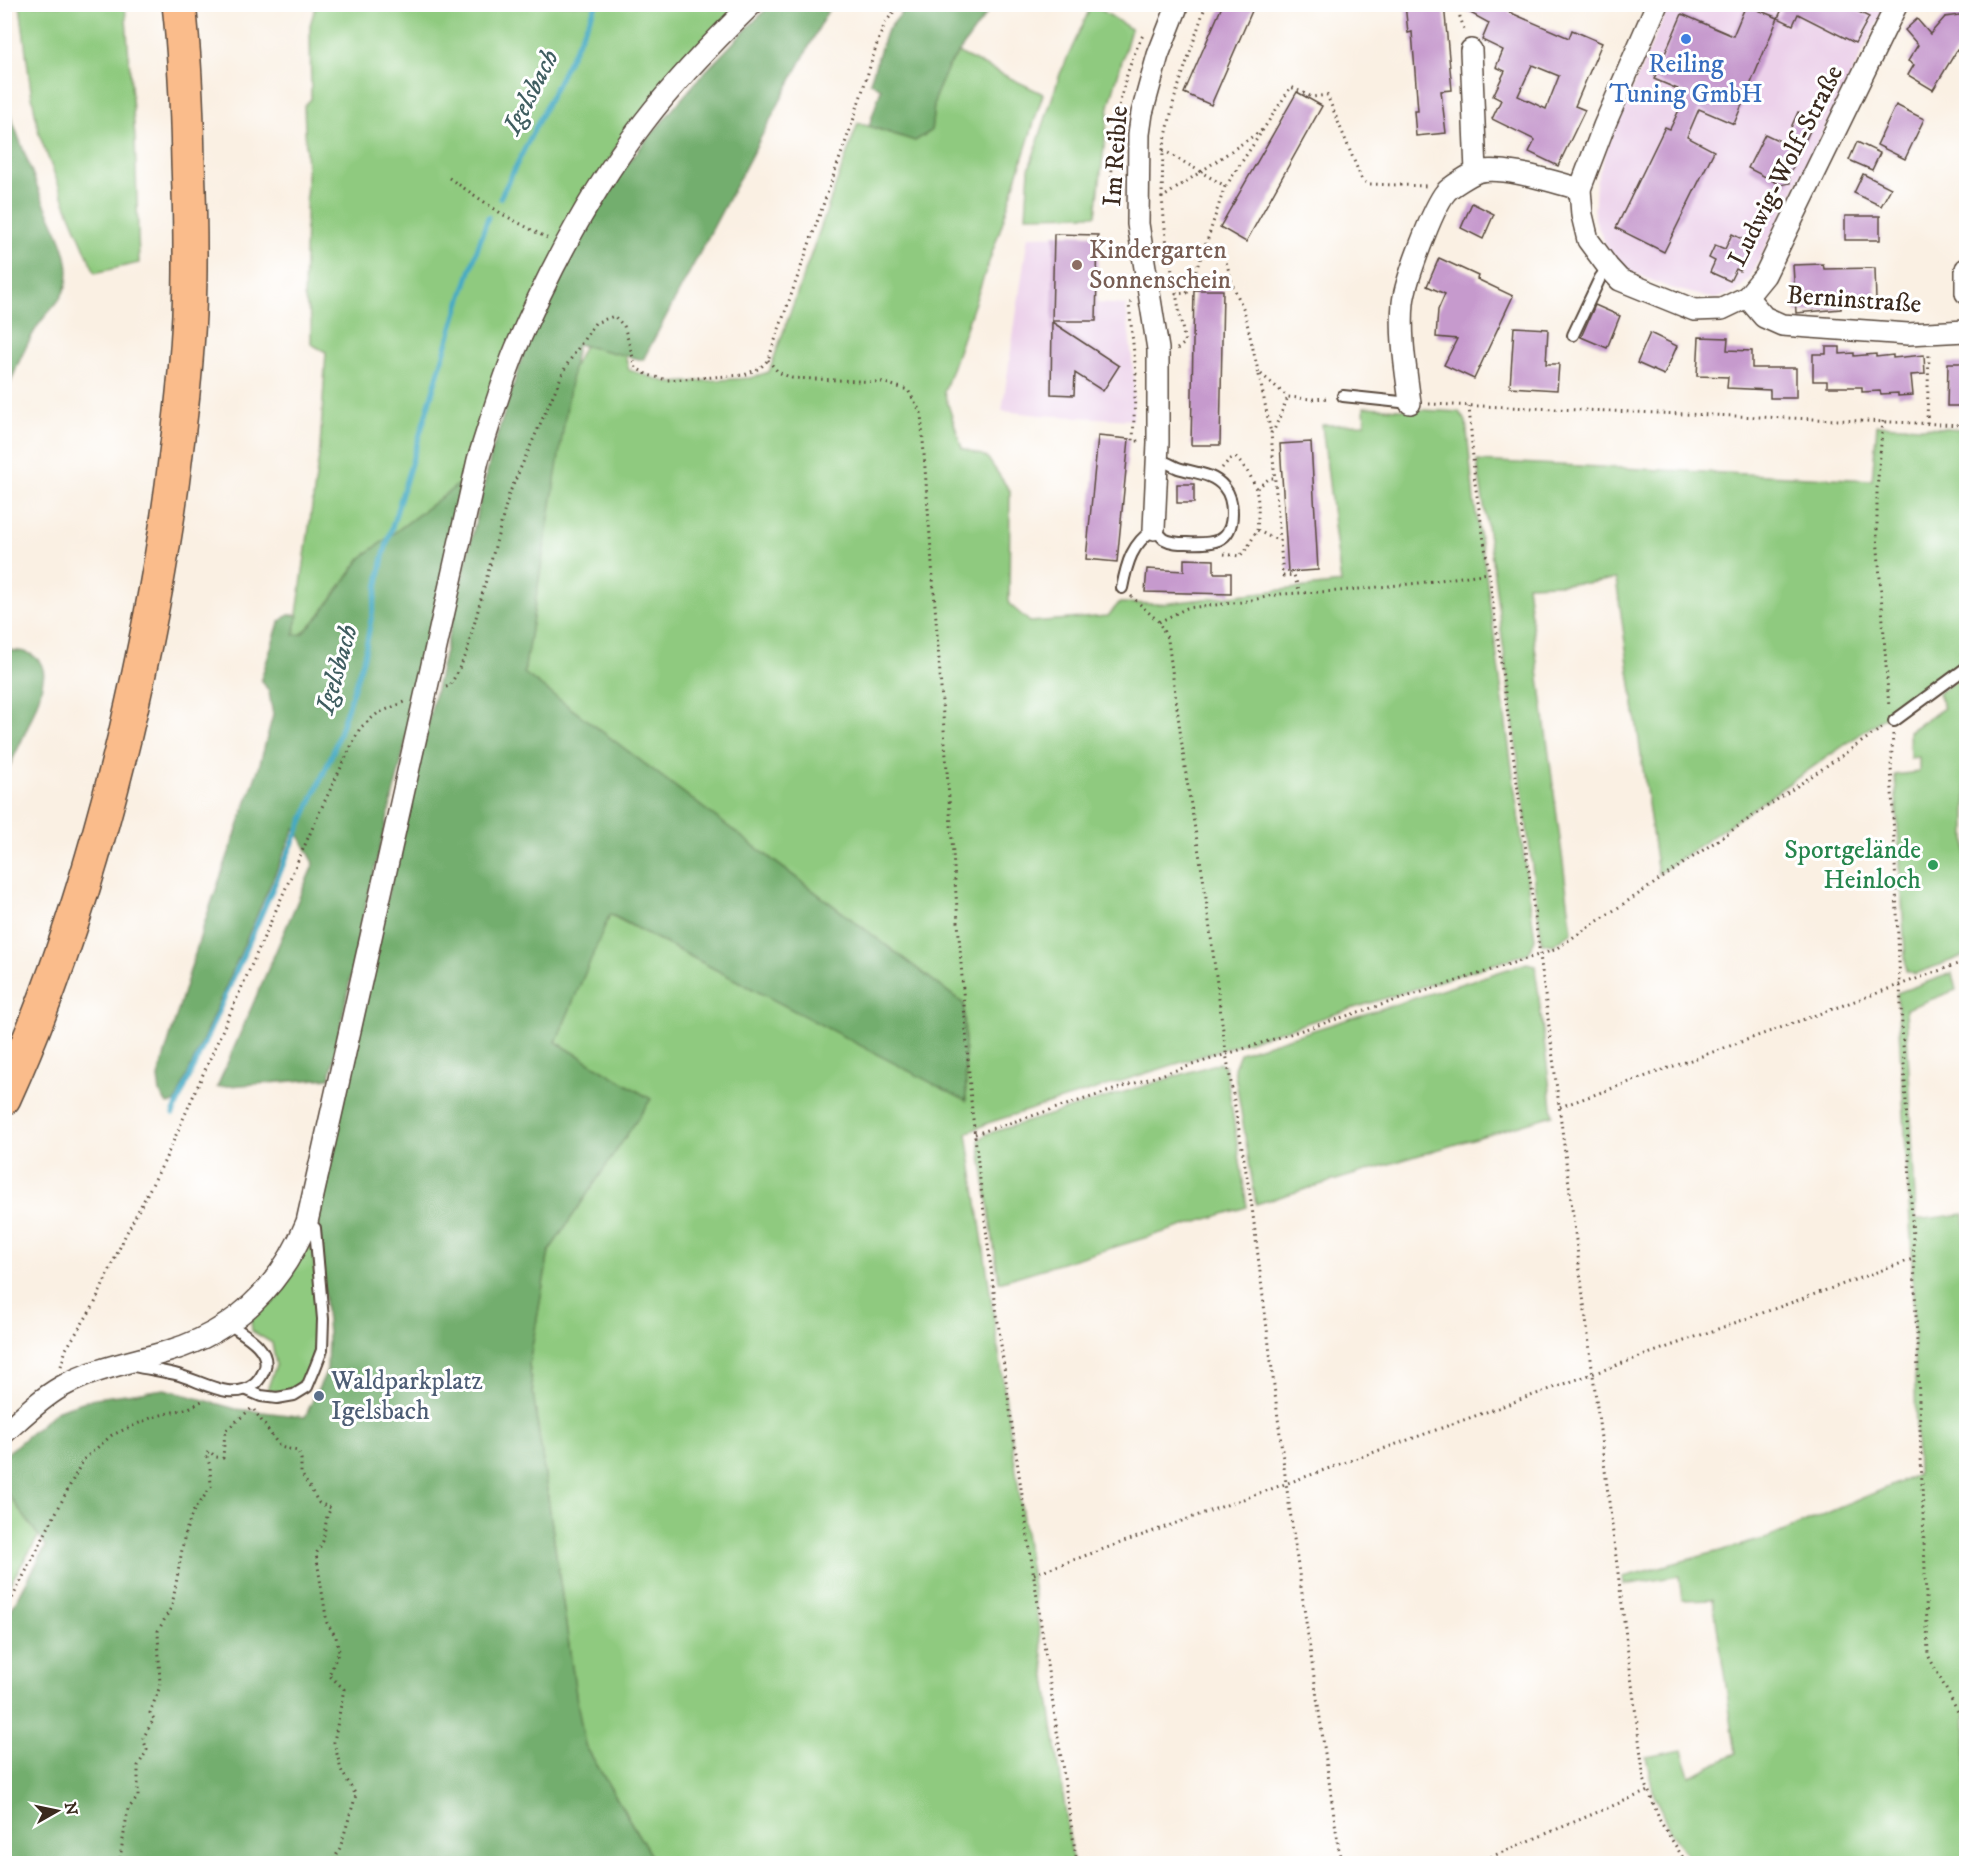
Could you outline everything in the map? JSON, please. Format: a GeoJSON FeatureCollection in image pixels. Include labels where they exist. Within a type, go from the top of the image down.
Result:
{"type":"FeatureCollection","features":[{"type":"Feature","properties":{"kind":"highway"},"geometry":{"type":"LineString","coordinates":[[4,1045],[74,846],[94,773],[130,617],[149,503],[163,384],[168,312],[165,110],[157,4]]}},
{"type":"Feature","properties":{"kind":"highway"},"geometry":{"type":"LineString","coordinates":[[4,1098],[47,993],[97,842],[143,660],[168,518],[184,386],[189,313],[190,216],[179,4]]}},
{"type":"Feature","properties":{"kind":"street"},"geometry":{"type":"LineString","coordinates":[[4,1433],[60,1387],[91,1373],[200,1340],[229,1324],[257,1300],[282,1270],[300,1238],[307,1222],[478,460],[501,387],[516,349],[564,247],[614,163],[645,121],[692,65],[752,4]]}},
{"type":"Feature","properties":{"kind":"street","name":"Im Reible"},"geometry":{"type":"LineString","coordinates":[[1154,529],[1158,349],[1138,224],[1139,134],[1158,55],[1178,4]]}},
{"type":"Feature","properties":{"kind":"street"},"geometry":{"type":"LineString","coordinates":[[1410,403],[1402,343],[1403,300],[1417,255],[1446,191],[1476,172],[1501,171],[1580,189],[1604,126],[1657,4]]}},
{"type":"Feature","properties":{"kind":"street","name":"Ludwig-Wolf-Straße"},"geometry":{"type":"LineString","coordinates":[[1580,189],[1582,215],[1588,240],[1620,280],[1694,310],[1722,309],[1747,297],[1765,275],[1897,4]]}},
{"type":"Feature","properties":{"kind":"street"},"geometry":{"type":"LineString","coordinates":[[1471,50],[1476,172]]}},
{"type":"Feature","properties":{"kind":"street"},"geometry":{"type":"LineString","coordinates":[[1966,269],[1966,293]]}},
{"type":"Feature","properties":{"kind":"street","name":"Berninstraße"},"geometry":{"type":"LineString","coordinates":[[1747,297],[1764,317],[1782,325],[1908,334],[1966,331]]}},
{"type":"Feature","properties":{"kind":"lane"},"geometry":{"type":"LineString","coordinates":[[1573,334],[1600,278],[1608,267]]}},
{"type":"Feature","properties":{"kind":"lane"},"geometry":{"type":"LineString","coordinates":[[1343,396],[1410,403]]}},
{"type":"Feature","properties":{"kind":"lane"},"geometry":{"type":"LineString","coordinates":[[1122,588],[1126,568],[1140,539],[1154,529],[1164,539],[1173,542],[1210,544],[1218,541],[1232,523],[1230,496],[1224,485],[1204,474],[1177,468],[1168,462],[1157,460]]}},
{"type":"Feature","properties":{"kind":"lane"},"geometry":{"type":"LineString","coordinates":[[1894,720],[1966,668]]}},
{"type":"Feature","properties":{"kind":"lane"},"geometry":{"type":"LineString","coordinates":[[247,1390],[261,1396],[277,1398],[294,1395],[306,1387],[322,1350],[323,1319],[315,1228],[307,1222]]}},
{"type":"Feature","properties":{"kind":"lane"},"geometry":{"type":"LineString","coordinates":[[122,1364],[177,1374],[233,1392],[247,1390],[259,1381],[265,1367],[264,1354],[257,1344],[229,1324]]}},
{"type":"Feature","properties":{"kind":"path"},"geometry":{"type":"LineString","coordinates":[[60,1387],[60,1368],[66,1349],[94,1305],[125,1236],[164,1162],[320,811],[360,728],[378,713],[426,693],[450,686],[466,655],[509,494],[566,366],[595,323],[614,316],[624,326],[636,368],[648,375],[667,380],[744,375],[760,368],[768,360],[854,118],[877,44],[885,23],[900,4]]}},
{"type":"Feature","properties":{"kind":"path"},"geometry":{"type":"LineString","coordinates":[[1171,353],[1185,343],[1166,238],[1162,198],[1163,150],[1173,100],[1206,4]]}},
{"type":"Feature","properties":{"kind":"path"},"geometry":{"type":"LineString","coordinates":[[1459,4],[1460,18],[1471,50]]}},
{"type":"Feature","properties":{"kind":"path"},"geometry":{"type":"LineString","coordinates":[[1150,292],[1187,293],[1225,186],[1291,87],[1312,97],[1327,95],[1362,180],[1368,184],[1440,186],[1446,191]]}},
{"type":"Feature","properties":{"kind":"path"},"geometry":{"type":"LineString","coordinates":[[1162,198],[1262,130]]}},
{"type":"Feature","properties":{"kind":"path"},"geometry":{"type":"LineString","coordinates":[[1163,150],[1225,186]]}},
{"type":"Feature","properties":{"kind":"path"},"geometry":{"type":"LineString","coordinates":[[449,178],[502,214],[564,247]]}},
{"type":"Feature","properties":{"kind":"path"},"geometry":{"type":"LineString","coordinates":[[1206,244],[1224,254],[1233,286],[1244,310],[1271,433],[1283,576],[1294,575],[1300,593]]}},
{"type":"Feature","properties":{"kind":"path"},"geometry":{"type":"LineString","coordinates":[[1927,423],[1929,356],[1933,333]]}},
{"type":"Feature","properties":{"kind":"path"},"geometry":{"type":"LineString","coordinates":[[768,360],[778,372],[792,378],[882,382],[908,390],[921,413],[980,1186],[1077,1863]]}},
{"type":"Feature","properties":{"kind":"path"},"geometry":{"type":"LineString","coordinates":[[1259,375],[1261,374],[1288,397],[1312,399],[1343,396]]}},
{"type":"Feature","properties":{"kind":"path"},"geometry":{"type":"LineString","coordinates":[[1271,433],[1288,397]]}},
{"type":"Feature","properties":{"kind":"path"},"geometry":{"type":"LineString","coordinates":[[1410,403],[1966,425]]}},
{"type":"Feature","properties":{"kind":"path"},"geometry":{"type":"LineString","coordinates":[[1469,406],[1475,483],[1560,1107],[1644,1779],[1660,1821],[1687,1863]]}},
{"type":"Feature","properties":{"kind":"path"},"geometry":{"type":"LineString","coordinates":[[1882,420],[1877,489],[1877,535],[1886,679],[1889,708],[1894,720],[1891,766],[1914,1258],[1928,1654],[1966,1727]]}},
{"type":"Feature","properties":{"kind":"path"},"geometry":{"type":"LineString","coordinates":[[1213,479],[1229,460],[1235,458],[1248,470],[1256,488],[1257,530],[1248,547],[1240,556],[1224,554],[1218,541]]}},
{"type":"Feature","properties":{"kind":"path"},"geometry":{"type":"LineString","coordinates":[[1256,488],[1270,478],[1276,478]]}},
{"type":"Feature","properties":{"kind":"path"},"geometry":{"type":"LineString","coordinates":[[1257,530],[1280,540]]}},
{"type":"Feature","properties":{"kind":"path"},"geometry":{"type":"LineString","coordinates":[[1159,622],[1187,608],[1300,593],[1419,584],[1489,573]]}},
{"type":"Feature","properties":{"kind":"path"},"geometry":{"type":"LineString","coordinates":[[1122,588],[1159,622],[1168,640],[1186,775],[1204,883],[1226,1053],[1252,1207],[1286,1483],[1341,1863]]}},
{"type":"Feature","properties":{"kind":"path"},"geometry":{"type":"LineString","coordinates":[[975,1134],[1554,950],[1894,720]]}},
{"type":"Feature","properties":{"kind":"path"},"geometry":{"type":"LineString","coordinates":[[1560,1107],[1966,961]]}},
{"type":"Feature","properties":{"kind":"path"},"geometry":{"type":"LineString","coordinates":[[1034,1574],[1914,1258]]}},
{"type":"Feature","properties":{"kind":"path"},"geometry":{"type":"LineString","coordinates":[[4,1614],[83,1460],[112,1435],[153,1417],[189,1408],[203,1401],[215,1388]]}},
{"type":"Feature","properties":{"kind":"path"},"geometry":{"type":"LineString","coordinates":[[247,1390],[252,1408],[280,1447],[298,1451],[302,1459],[301,1473],[319,1503],[331,1508],[327,1516],[323,1541],[316,1554],[327,1623],[336,1637],[339,1651],[329,1675],[344,1689],[334,1742],[341,1770],[357,1795],[340,1848],[332,1863]]}},
{"type":"Feature","properties":{"kind":"path"},"geometry":{"type":"LineString","coordinates":[[119,1863],[128,1809],[138,1797],[138,1767],[147,1750],[143,1738],[153,1719],[150,1713],[160,1686],[158,1631],[172,1606],[185,1533],[193,1512],[211,1487],[210,1466],[206,1454],[209,1451],[216,1457],[223,1458],[225,1431],[252,1408]]}},
{"type":"Feature","properties":{"kind":"path"},"geometry":{"type":"LineString","coordinates":[[1474,1863],[1648,1791]]}},
{"type":"Feature","properties":{"kind":"shaded area"},"geometry":{"type":"Polygon","coordinates":[[[1669,5],[1886,5],[1750,278],[1736,292],[1715,299],[1667,287],[1623,268],[1607,248],[1594,217],[1596,183],[1608,145],[1669,5]]]}},
{"type":"Feature","properties":{"kind":"shaded area"},"geometry":{"type":"Polygon","coordinates":[[[1097,235],[1096,303],[1126,305],[1134,377],[1133,420],[1002,411],[1028,236],[1097,235]]]}},
{"type":"Feature","properties":{"kind":"green space"},"geometry":{"type":"Polygon","coordinates":[[[1092,4],[1131,29],[1109,106],[1096,215],[1026,216],[1029,169],[1060,74],[1092,4]]]}},
{"type":"Feature","properties":{"kind":"green space"},"geometry":{"type":"Polygon","coordinates":[[[20,5],[125,5],[135,138],[139,263],[95,273],[39,134],[20,5]]]}},
{"type":"Feature","properties":{"kind":"green space"},"geometry":{"type":"Polygon","coordinates":[[[316,5],[739,5],[615,149],[463,481],[361,558],[320,615],[302,634],[294,636],[320,448],[326,352],[311,344],[311,319],[304,297],[307,173],[304,106],[311,99],[310,25],[316,5]]]}},
{"type":"Feature","properties":{"kind":"green space"},"geometry":{"type":"Polygon","coordinates":[[[770,5],[831,5],[643,360],[577,344],[524,673],[964,1004],[966,1101],[610,914],[556,1042],[651,1099],[549,1251],[529,1364],[585,1745],[655,1863],[5,1863],[5,1621],[46,1546],[5,1490],[5,1455],[58,1410],[95,1398],[165,1389],[236,1409],[305,1417],[327,1370],[328,1334],[316,1199],[492,451],[522,358],[558,279],[620,174],[702,75],[770,5]]]}},
{"type":"Feature","properties":{"kind":"green space"},"geometry":{"type":"Polygon","coordinates":[[[908,5],[993,5],[948,67],[935,97],[931,131],[915,141],[869,126],[881,89],[870,82],[886,32],[908,5]]]}},
{"type":"Feature","properties":{"kind":"green space"},"geometry":{"type":"Polygon","coordinates":[[[959,53],[1043,94],[1002,224],[944,392],[962,448],[987,457],[1010,491],[1009,604],[1030,622],[1108,616],[1119,603],[1162,604],[1341,583],[1322,425],[1365,424],[1364,407],[1459,412],[1466,421],[1474,501],[1535,939],[1529,953],[988,1123],[967,1133],[1073,1863],[655,1863],[585,1745],[529,1364],[549,1251],[650,1099],[556,1042],[609,914],[966,1100],[964,1004],[524,673],[571,373],[584,345],[625,355],[629,370],[670,383],[750,378],[769,372],[858,123],[915,141],[931,131],[935,97],[948,67],[959,53]]]}},
{"type":"Feature","properties":{"kind":"green space"},"geometry":{"type":"Polygon","coordinates":[[[7,105],[39,191],[60,238],[68,274],[61,297],[39,324],[29,342],[5,398],[4,106],[7,105]]]}},
{"type":"Feature","properties":{"kind":"green space"},"geometry":{"type":"Polygon","coordinates":[[[1877,425],[1966,429],[1966,661],[1658,874],[1616,579],[1588,583],[1527,585],[1572,932],[1553,945],[1542,943],[1477,461],[1872,480],[1877,425]]]}},
{"type":"Feature","properties":{"kind":"green space"},"geometry":{"type":"Polygon","coordinates":[[[463,481],[401,763],[365,908],[330,1078],[217,1087],[314,863],[295,828],[175,1103],[167,1104],[160,1093],[158,1077],[204,924],[259,767],[273,715],[269,692],[261,679],[279,623],[287,615],[298,615],[294,635],[302,634],[320,615],[361,558],[463,481]]]}},
{"type":"Feature","properties":{"kind":"green space"},"geometry":{"type":"Polygon","coordinates":[[[5,630],[9,650],[30,654],[40,662],[44,673],[41,691],[32,716],[5,776],[5,630]]]}},
{"type":"Feature","properties":{"kind":"green space","name":"Sportgelände Heinloch"},"geometry":{"type":"Polygon","coordinates":[[[1966,674],[1966,955],[1915,974],[1906,971],[1895,775],[1919,772],[1919,757],[1910,758],[1909,731],[1944,708],[1938,693],[1966,674]]]}},
{"type":"Feature","properties":{"kind":"green space"},"geometry":{"type":"Polygon","coordinates":[[[1527,963],[1535,965],[1553,1115],[1256,1204],[1234,1068],[1240,1053],[1527,963]]]}},
{"type":"Feature","properties":{"kind":"green space"},"geometry":{"type":"Polygon","coordinates":[[[1952,973],[1956,990],[1906,1009],[1916,1220],[1964,1214],[1966,1233],[1966,1863],[1692,1863],[1670,1831],[1654,1795],[1646,1757],[1682,1750],[1690,1776],[1736,1754],[1713,1599],[1682,1600],[1679,1576],[1624,1585],[1623,1577],[1768,1538],[1917,1475],[1912,1257],[1897,993],[1952,973]]]}},
{"type":"Feature","properties":{"kind":"green space"},"geometry":{"type":"Polygon","coordinates":[[[1219,1063],[1225,1067],[1247,1207],[999,1282],[979,1140],[987,1134],[1219,1063]]]}},
{"type":"Feature","properties":{"kind":"green space"},"geometry":{"type":"Polygon","coordinates":[[[310,1238],[312,1239],[319,1322],[312,1361],[301,1385],[287,1393],[267,1390],[276,1365],[272,1343],[252,1331],[251,1320],[286,1286],[310,1238]]]}},
{"type":"Feature","properties":{"kind":"green space"},"geometry":{"type":"Polygon","coordinates":[[[5,1490],[39,1536],[5,1592],[5,1490]]]}},
{"type":"Feature","properties":{"kind":"building"},"geometry":{"type":"Polygon","coordinates":[[[1223,4],[1255,4],[1211,105],[1184,93],[1223,4]]]}},
{"type":"Feature","properties":{"kind":"building"},"geometry":{"type":"Polygon","coordinates":[[[1405,4],[1444,4],[1452,90],[1441,91],[1446,133],[1416,136],[1414,111],[1418,111],[1412,32],[1408,33],[1405,4]]]}},
{"type":"Feature","properties":{"kind":"building"},"geometry":{"type":"Polygon","coordinates":[[[1454,4],[1512,4],[1509,12],[1569,38],[1572,30],[1602,43],[1575,106],[1585,110],[1558,166],[1529,152],[1535,140],[1492,119],[1501,100],[1493,96],[1505,71],[1496,67],[1503,50],[1482,40],[1489,23],[1454,4]],[[1532,65],[1518,96],[1546,109],[1559,76],[1532,65]]]}},
{"type":"Feature","properties":{"kind":"building"},"geometry":{"type":"Polygon","coordinates":[[[1779,4],[1843,4],[1869,17],[1855,43],[1798,14],[1793,25],[1778,18],[1783,7],[1779,4]]]}},
{"type":"Feature","properties":{"kind":"building"},"geometry":{"type":"Polygon","coordinates":[[[1746,5],[1778,18],[1734,124],[1699,109],[1687,137],[1714,151],[1664,252],[1616,228],[1665,127],[1670,129],[1687,93],[1654,79],[1682,14],[1733,36],[1746,5]]]}},
{"type":"Feature","properties":{"kind":"building"},"geometry":{"type":"Polygon","coordinates":[[[1966,14],[1966,60],[1957,50],[1933,90],[1908,75],[1914,65],[1908,61],[1918,45],[1905,30],[1917,19],[1930,34],[1945,17],[1966,14]]]}},
{"type":"Feature","properties":{"kind":"building"},"geometry":{"type":"Polygon","coordinates":[[[1297,92],[1322,106],[1246,242],[1220,227],[1297,92]]]}},
{"type":"Feature","properties":{"kind":"building"},"geometry":{"type":"Polygon","coordinates":[[[1896,105],[1924,119],[1905,159],[1877,145],[1896,105]]]}},
{"type":"Feature","properties":{"kind":"building"},"geometry":{"type":"Polygon","coordinates":[[[1798,112],[1815,120],[1789,175],[1790,183],[1781,185],[1748,168],[1765,134],[1784,143],[1798,112]]]}},
{"type":"Feature","properties":{"kind":"building"},"geometry":{"type":"Polygon","coordinates":[[[1857,142],[1880,153],[1872,170],[1849,160],[1857,142]]]}},
{"type":"Feature","properties":{"kind":"building"},"geometry":{"type":"Polygon","coordinates":[[[1863,174],[1891,188],[1881,206],[1854,193],[1863,174]]]}},
{"type":"Feature","properties":{"kind":"building"},"geometry":{"type":"Polygon","coordinates":[[[1472,203],[1494,214],[1483,239],[1461,228],[1472,203]]]}},
{"type":"Feature","properties":{"kind":"building"},"geometry":{"type":"Polygon","coordinates":[[[1845,216],[1880,216],[1880,240],[1845,240],[1845,216]]]}},
{"type":"Feature","properties":{"kind":"building"},"geometry":{"type":"Polygon","coordinates":[[[1054,234],[1098,235],[1096,321],[1052,321],[1054,234]]]}},
{"type":"Feature","properties":{"kind":"building"},"geometry":{"type":"Polygon","coordinates":[[[1732,234],[1752,244],[1740,271],[1736,269],[1730,281],[1710,272],[1715,261],[1709,258],[1715,245],[1725,249],[1732,234]]]}},
{"type":"Feature","properties":{"kind":"building"},"geometry":{"type":"Polygon","coordinates":[[[1439,258],[1478,276],[1477,279],[1513,296],[1474,379],[1444,365],[1457,339],[1436,337],[1438,310],[1445,294],[1427,286],[1439,258]]]}},
{"type":"Feature","properties":{"kind":"building"},"geometry":{"type":"Polygon","coordinates":[[[1823,264],[1824,269],[1875,268],[1876,301],[1841,302],[1841,309],[1796,313],[1793,265],[1823,264]]]}},
{"type":"Feature","properties":{"kind":"building"},"geometry":{"type":"Polygon","coordinates":[[[1194,290],[1223,290],[1220,445],[1191,445],[1194,290]]]}},
{"type":"Feature","properties":{"kind":"building"},"geometry":{"type":"Polygon","coordinates":[[[1595,305],[1620,316],[1607,348],[1581,337],[1595,305]]]}},
{"type":"Feature","properties":{"kind":"building"},"geometry":{"type":"Polygon","coordinates":[[[1052,322],[1119,366],[1103,391],[1075,373],[1074,395],[1051,394],[1052,322]]]}},
{"type":"Feature","properties":{"kind":"building"},"geometry":{"type":"Polygon","coordinates":[[[1514,327],[1548,329],[1546,364],[1559,364],[1557,390],[1510,387],[1514,327]]]}},
{"type":"Feature","properties":{"kind":"building"},"geometry":{"type":"Polygon","coordinates":[[[1650,333],[1677,346],[1664,375],[1637,363],[1650,333]]]}},
{"type":"Feature","properties":{"kind":"building"},"geometry":{"type":"Polygon","coordinates":[[[1699,337],[1728,338],[1727,350],[1752,351],[1752,368],[1796,368],[1796,398],[1770,398],[1770,390],[1727,388],[1728,377],[1697,376],[1699,337]]]}},
{"type":"Feature","properties":{"kind":"building"},"geometry":{"type":"Polygon","coordinates":[[[1826,347],[1840,347],[1840,354],[1854,353],[1854,356],[1876,354],[1876,357],[1893,355],[1893,358],[1924,355],[1925,374],[1911,375],[1913,395],[1881,394],[1880,391],[1862,392],[1862,387],[1827,387],[1827,381],[1813,381],[1813,354],[1826,354],[1826,347]]]}},
{"type":"Feature","properties":{"kind":"building"},"geometry":{"type":"Polygon","coordinates":[[[1948,363],[1966,363],[1966,406],[1947,406],[1948,363]]]}},
{"type":"Feature","properties":{"kind":"building"},"geometry":{"type":"Polygon","coordinates":[[[1098,436],[1129,439],[1117,562],[1086,559],[1098,436]]]}},
{"type":"Feature","properties":{"kind":"building"},"geometry":{"type":"Polygon","coordinates":[[[1311,442],[1318,570],[1288,572],[1280,444],[1311,442]]]}},
{"type":"Feature","properties":{"kind":"building"},"geometry":{"type":"Polygon","coordinates":[[[1177,484],[1194,484],[1194,503],[1177,503],[1177,484]]]}},
{"type":"Feature","properties":{"kind":"building"},"geometry":{"type":"Polygon","coordinates":[[[1184,559],[1214,560],[1214,573],[1231,573],[1231,594],[1145,592],[1147,569],[1184,571],[1184,559]]]}},
{"type":"Feature","properties":{"kind":"waterway","name":"Igelsbach"},"geometry":{"type":"LineString","coordinates":[[500,198],[597,4]]}},
{"type":"Feature","properties":{"kind":"waterway","name":"Igelsbach"},"geometry":{"type":"LineString","coordinates":[[173,1114],[333,752],[364,657],[383,557],[457,311],[488,217]]}},
{"type":"Feature","properties":{"kind":"place","name":"Reiling Tuning GmbH"},"geometry":{"type":"Point","coordinates":[1686,39]}},
{"type":"Feature","properties":{"kind":"place","name":"Kindergarten Sonnenschein"},"geometry":{"type":"Point","coordinates":[1077,265]}},
{"type":"Feature","properties":{"kind":"place","name":"Sportgelände Heinloch"},"geometry":{"type":"Point","coordinates":[1933,865]}},
{"type":"Feature","properties":{"kind":"place","name":"Waldparkplatz Igelsbach"},"geometry":{"type":"Point","coordinates":[319,1396]}}]}
